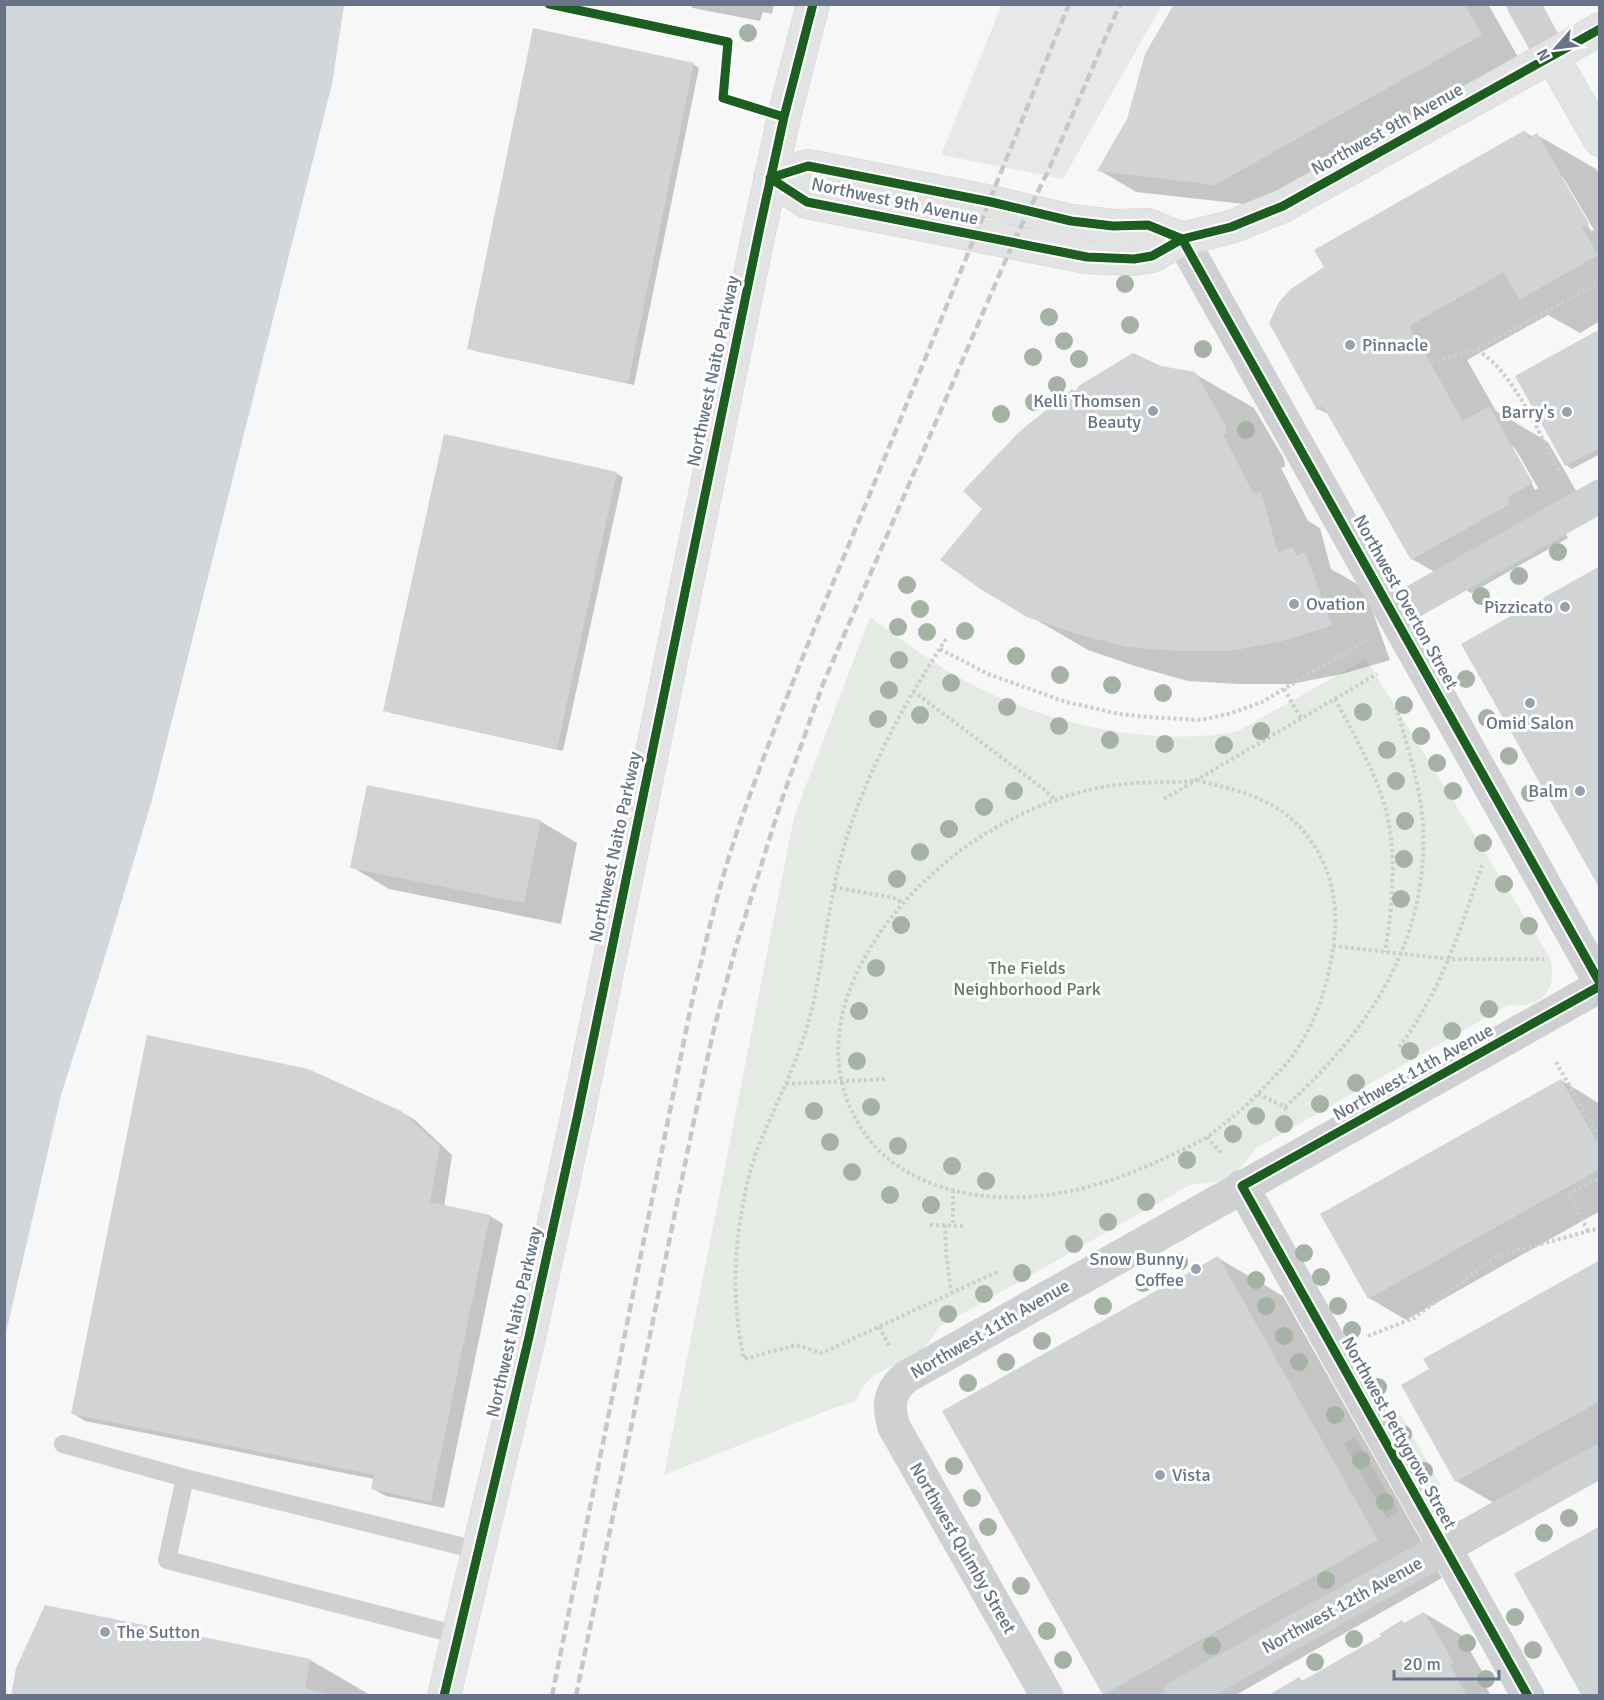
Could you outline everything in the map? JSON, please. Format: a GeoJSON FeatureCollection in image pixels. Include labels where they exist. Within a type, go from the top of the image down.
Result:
{"type":"FeatureCollection","features":[{"type":"Feature","properties":{"kind":"main road","name":"Northwest Naito Parkway"},"geometry":{"type":"LineString","coordinates":[[444,1695],[529,1336],[577,1118],[770,177],[813,4]]}},
{"type":"Feature","properties":{"kind":"main road","name":"Northwest 9th Avenue"},"geometry":{"type":"LineString","coordinates":[[770,177],[807,202],[1078,256],[1134,259],[1152,256],[1182,238],[1231,227],[1267,213],[1599,29]]}},
{"type":"Feature","properties":{"kind":"main road"},"geometry":{"type":"LineString","coordinates":[[1552,56],[1599,140]]}},
{"type":"Feature","properties":{"kind":"street"},"geometry":{"type":"LineString","coordinates":[[1523,4],[1552,56]]}},
{"type":"Feature","properties":{"kind":"street","name":"Northwest Overton Street"},"geometry":{"type":"LineString","coordinates":[[1182,238],[1599,984]]}},
{"type":"Feature","properties":{"kind":"street"},"geometry":{"type":"LineString","coordinates":[[1395,617],[1589,501]]}},
{"type":"Feature","properties":{"kind":"street","name":"Northwest 11th Avenue"},"geometry":{"type":"LineString","coordinates":[[890,1398],[896,1385],[906,1377],[1599,984]]}},
{"type":"Feature","properties":{"kind":"street","name":"Northwest Pettygrove Street"},"geometry":{"type":"LineString","coordinates":[[1242,1186],[1528,1695]]}},
{"type":"Feature","properties":{"kind":"street","name":"Northwest Quimby Street"},"geometry":{"type":"LineString","coordinates":[[890,1398],[890,1413],[894,1427],[1047,1695]]}},
{"type":"Feature","properties":{"kind":"street","name":"Northwest 12th Avenue"},"geometry":{"type":"LineString","coordinates":[[1179,1695],[1599,1461]]}},
{"type":"Feature","properties":{"kind":"lane"},"geometry":{"type":"LineString","coordinates":[[63,1444],[185,1478],[477,1550]]}},
{"type":"Feature","properties":{"kind":"lane"},"geometry":{"type":"LineString","coordinates":[[185,1478],[167,1560],[458,1635]]}},
{"type":"Feature","properties":{"kind":"path"},"geometry":{"type":"LineString","coordinates":[[1431,363],[1476,350],[1599,282]]}},
{"type":"Feature","properties":{"kind":"path"},"geometry":{"type":"LineString","coordinates":[[1476,350],[1487,355],[1505,374],[1589,501]]}},
{"type":"Feature","properties":{"kind":"path"},"geometry":{"type":"LineString","coordinates":[[940,649],[988,674],[1039,693],[1093,708],[1147,717],[1201,720],[1262,702],[1395,617]]}},
{"type":"Feature","properties":{"kind":"path"},"geometry":{"type":"LineString","coordinates":[[946,639],[913,691],[887,740],[864,792],[843,849],[834,887],[818,982],[807,1027],[749,1175],[737,1239],[734,1281],[736,1315],[744,1359],[796,1345],[822,1353],[999,1271]]}},
{"type":"Feature","properties":{"kind":"path"},"geometry":{"type":"LineString","coordinates":[[1164,799],[1377,674]]}},
{"type":"Feature","properties":{"kind":"path"},"geometry":{"type":"LineString","coordinates":[[1284,689],[1301,718]]}},
{"type":"Feature","properties":{"kind":"path"},"geometry":{"type":"LineString","coordinates":[[913,691],[1045,790],[1056,801]]}},
{"type":"Feature","properties":{"kind":"path"},"geometry":{"type":"LineString","coordinates":[[1335,699],[1369,764],[1383,801],[1388,824],[1392,890],[1391,917],[1385,952]]}},
{"type":"Feature","properties":{"kind":"path"},"geometry":{"type":"LineString","coordinates":[[1285,1107],[1326,1068],[1346,1045],[1378,1000],[1410,933],[1417,909],[1421,882],[1423,827],[1414,771],[1396,707]]}},
{"type":"Feature","properties":{"kind":"path"},"geometry":{"type":"LineString","coordinates":[[1197,780],[1252,796],[1283,812],[1310,839],[1326,866],[1331,882],[1335,914],[1333,946],[1326,988],[1308,1030],[1284,1067],[1258,1094],[1207,1137],[1129,1174],[1065,1192],[1043,1196],[977,1196],[922,1180],[882,1155],[849,1108],[842,1083],[838,1047],[840,1028],[850,992],[870,947],[903,903],[929,877],[986,833],[1028,811],[1106,786],[1130,783],[1183,783],[1197,780]]}},
{"type":"Feature","properties":{"kind":"path"},"geometry":{"type":"LineString","coordinates":[[1399,1047],[1411,1032],[1432,996],[1449,960],[1483,861]]}},
{"type":"Feature","properties":{"kind":"path"},"geometry":{"type":"LineString","coordinates":[[834,887],[894,898],[903,903]]}},
{"type":"Feature","properties":{"kind":"path"},"geometry":{"type":"LineString","coordinates":[[1333,946],[1449,960],[1544,959]]}},
{"type":"Feature","properties":{"kind":"path"},"geometry":{"type":"LineString","coordinates":[[1556,1062],[1599,1139]]}},
{"type":"Feature","properties":{"kind":"path"},"geometry":{"type":"LineString","coordinates":[[786,1084],[886,1079]]}},
{"type":"Feature","properties":{"kind":"path"},"geometry":{"type":"LineString","coordinates":[[1258,1094],[1285,1107],[1287,1113]]}},
{"type":"Feature","properties":{"kind":"path"},"geometry":{"type":"LineString","coordinates":[[1207,1137],[1221,1153]]}},
{"type":"Feature","properties":{"kind":"path"},"geometry":{"type":"LineString","coordinates":[[1588,1231],[1568,1194],[1599,1177]]}},
{"type":"Feature","properties":{"kind":"path"},"geometry":{"type":"LineString","coordinates":[[953,1190],[953,1226]]}},
{"type":"Feature","properties":{"kind":"path"},"geometry":{"type":"LineString","coordinates":[[930,1225],[964,1226]]}},
{"type":"Feature","properties":{"kind":"path"},"geometry":{"type":"LineString","coordinates":[[945,1226],[951,1292]]}},
{"type":"Feature","properties":{"kind":"path"},"geometry":{"type":"LineString","coordinates":[[1368,1336],[1414,1318],[1497,1256],[1599,1228]]}},
{"type":"Feature","properties":{"kind":"shaded area"},"geometry":{"type":"Polygon","coordinates":[[[5,4],[344,5],[332,84],[152,800],[61,1095],[5,1337],[5,4]]]}},
{"type":"Feature","properties":{"kind":"shaded area"},"geometry":{"type":"Polygon","coordinates":[[[1002,4],[1162,5],[1063,179],[941,155],[1002,4]]]}},
{"type":"Feature","properties":{"kind":"green space","name":"The Fields Neighborhood Park"},"geometry":{"type":"Polygon","coordinates":[[[870,617],[946,670],[1002,699],[1068,721],[1138,734],[1206,736],[1238,731],[1366,659],[1550,958],[1552,979],[1545,995],[1538,1000],[1530,1004],[1508,1005],[1255,1149],[1242,1166],[1229,1177],[1203,1184],[1192,1184],[939,1327],[922,1349],[868,1381],[856,1401],[664,1475],[794,817],[870,617]]]}},
{"type":"Feature","properties":{"kind":"green space"},"geometry":{"type":"Polygon","coordinates":[[[1399,1412],[1441,1486],[1429,1492],[1387,1419],[1399,1412]]]}},
{"type":"Feature","properties":{"kind":"green space"},"geometry":{"type":"Polygon","coordinates":[[[1355,1437],[1398,1511],[1387,1518],[1344,1444],[1355,1437]]]}},
{"type":"Feature","properties":{"kind":"building"},"geometry":{"type":"Polygon","coordinates":[[[1174,4],[1464,4],[1482,35],[1215,185],[1097,171],[1127,119],[1145,54],[1174,4]]]}},
{"type":"Feature","properties":{"kind":"building"},"geometry":{"type":"Polygon","coordinates":[[[533,28],[694,63],[628,383],[467,349],[533,28]]]}},
{"type":"Feature","properties":{"kind":"building","name":"Pinnacle"},"geometry":{"type":"Polygon","coordinates":[[[1525,130],[1529,138],[1537,133],[1589,224],[1582,228],[1598,255],[1519,300],[1504,272],[1409,326],[1463,421],[1489,406],[1533,483],[1507,498],[1510,504],[1411,560],[1323,406],[1317,410],[1269,323],[1279,302],[1291,289],[1324,267],[1314,250],[1525,130]]]}},
{"type":"Feature","properties":{"kind":"building","name":"Barry's"},"geometry":{"type":"Polygon","coordinates":[[[1600,329],[1600,448],[1565,466],[1515,376],[1600,329]]]}},
{"type":"Feature","properties":{"kind":"building"},"geometry":{"type":"Polygon","coordinates":[[[1133,353],[1161,366],[1195,372],[1225,424],[1227,433],[1223,434],[1253,493],[1261,492],[1278,553],[1293,547],[1296,556],[1305,552],[1332,626],[1282,641],[1231,651],[1179,651],[1127,647],[1077,634],[1027,617],[982,590],[940,560],[982,509],[963,491],[1019,432],[1072,389],[1075,391],[1080,385],[1133,353]]]}},
{"type":"Feature","properties":{"kind":"building"},"geometry":{"type":"Polygon","coordinates":[[[444,434],[617,472],[557,749],[383,711],[444,434]]]}},
{"type":"Feature","properties":{"kind":"building"},"geometry":{"type":"Polygon","coordinates":[[[1600,566],[1600,889],[1461,644],[1600,566]]]}},
{"type":"Feature","properties":{"kind":"building"},"geometry":{"type":"Polygon","coordinates":[[[367,785],[541,820],[524,903],[350,868],[367,785]]]}},
{"type":"Feature","properties":{"kind":"building"},"geometry":{"type":"Polygon","coordinates":[[[147,1035],[308,1069],[401,1111],[440,1146],[430,1202],[490,1215],[431,1502],[371,1489],[374,1475],[71,1414],[147,1035]]]}},
{"type":"Feature","properties":{"kind":"building"},"geometry":{"type":"Polygon","coordinates":[[[1561,1079],[1600,1147],[1600,1169],[1368,1299],[1320,1214],[1561,1079]]]}},
{"type":"Feature","properties":{"kind":"building","name":"Vista"},"geometry":{"type":"Polygon","coordinates":[[[1218,1256],[1378,1540],[1103,1695],[942,1411],[1218,1256]]]}},
{"type":"Feature","properties":{"kind":"building"},"geometry":{"type":"Polygon","coordinates":[[[1600,1260],[1600,1401],[1455,1482],[1401,1385],[1429,1369],[1423,1359],[1600,1260]]]}},
{"type":"Feature","properties":{"kind":"building"},"geometry":{"type":"Polygon","coordinates":[[[1600,1526],[1600,1696],[1582,1696],[1514,1574],[1600,1526]]]}},
{"type":"Feature","properties":{"kind":"building","name":"The Sutton"},"geometry":{"type":"Polygon","coordinates":[[[45,1605],[311,1659],[305,1688],[335,1696],[11,1696],[16,1668],[45,1605]]]}},
{"type":"Feature","properties":{"kind":"building"},"geometry":{"type":"Polygon","coordinates":[[[1424,1612],[1454,1663],[1450,1665],[1467,1696],[1267,1696],[1299,1677],[1302,1681],[1381,1636],[1379,1634],[1402,1620],[1404,1623],[1424,1612]]]}},
{"type":"Feature","properties":{"kind":"railway"},"geometry":{"type":"LineString","coordinates":[[552,1696],[690,1011],[725,869],[801,661],[1069,4]]}},
{"type":"Feature","properties":{"kind":"railway"},"geometry":{"type":"LineString","coordinates":[[576,1696],[713,1033],[736,946],[781,802],[823,684],[1013,243],[1049,169],[1120,4]]}},
{"type":"Feature","properties":{"kind":"cycle path"},"geometry":{"type":"LineString","coordinates":[[549,4],[728,42],[723,98],[784,117]]}},
{"type":"Feature","properties":{"kind":"cycle path"},"geometry":{"type":"LineString","coordinates":[[444,1696],[529,1337],[577,1118],[760,227],[784,117],[813,4]]}},
{"type":"Feature","properties":{"kind":"cycle path"},"geometry":{"type":"LineString","coordinates":[[770,178],[807,202],[1087,257],[1134,259],[1152,256],[1182,239],[1231,227],[1283,206],[1600,29]]}},
{"type":"Feature","properties":{"kind":"cycle path"},"geometry":{"type":"LineString","coordinates":[[770,178],[808,166],[991,202],[1071,221],[1113,226],[1148,225],[1182,239]]}},
{"type":"Feature","properties":{"kind":"cycle path"},"geometry":{"type":"LineString","coordinates":[[1182,239],[1600,983]]}},
{"type":"Feature","properties":{"kind":"cycle path"},"geometry":{"type":"LineString","coordinates":[[1528,1696],[1242,1186],[1600,986]]}},
{"type":"Feature","properties":{"kind":"place","name":"Pinnacle"},"geometry":{"type":"Point","coordinates":[1350,345]}},
{"type":"Feature","properties":{"kind":"place","name":"Kelli Thomsen Beauty"},"geometry":{"type":"Point","coordinates":[1153,411]}},
{"type":"Feature","properties":{"kind":"place","name":"Barry's"},"geometry":{"type":"Point","coordinates":[1567,412]}},
{"type":"Feature","properties":{"kind":"place","name":"Ovation"},"geometry":{"type":"Point","coordinates":[1294,604]}},
{"type":"Feature","properties":{"kind":"place","name":"Pizzicato"},"geometry":{"type":"Point","coordinates":[1565,607]}},
{"type":"Feature","properties":{"kind":"place","name":"Omid Salon"},"geometry":{"type":"Point","coordinates":[1530,703]}},
{"type":"Feature","properties":{"kind":"place","name":"Balm"},"geometry":{"type":"Point","coordinates":[1580,791]}},
{"type":"Feature","properties":{"kind":"place","name":"Snow Bunny Coffee"},"geometry":{"type":"Point","coordinates":[1196,1269]}},
{"type":"Feature","properties":{"kind":"place","name":"Vista"},"geometry":{"type":"Point","coordinates":[1160,1475]}},
{"type":"Feature","properties":{"kind":"place","name":"The Sutton"},"geometry":{"type":"Point","coordinates":[105,1632]}}]}
